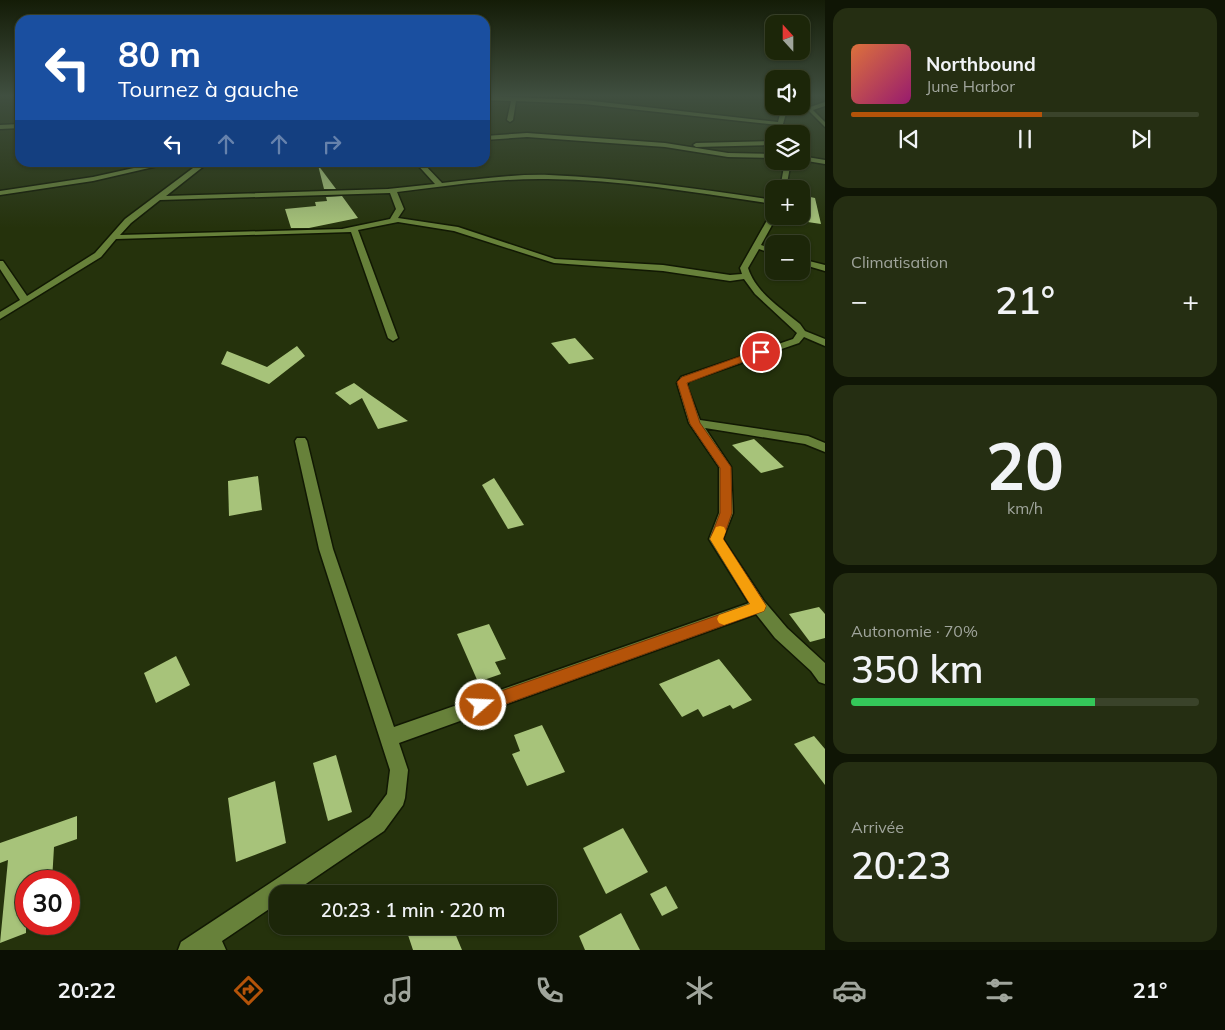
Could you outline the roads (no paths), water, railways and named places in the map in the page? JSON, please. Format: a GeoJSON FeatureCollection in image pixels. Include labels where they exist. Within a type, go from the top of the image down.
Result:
{"type":"FeatureCollection","features":[{"type":"Feature","properties":{"kind":"street"},"geometry":{"type":"LineString","coordinates":[[578,139],[681,148],[724,155],[765,156]]}},
{"type":"Feature","properties":{"kind":"street"},"geometry":{"type":"LineString","coordinates":[[681,148],[707,144],[765,143]]}},
{"type":"Feature","properties":{"kind":"street"},"geometry":{"type":"LineString","coordinates":[[810,160],[825,162]]}},
{"type":"Feature","properties":{"kind":"street"},"geometry":{"type":"LineString","coordinates":[[0,193],[93,179],[149,167]]}},
{"type":"Feature","properties":{"kind":"street"},"geometry":{"type":"LineString","coordinates":[[0,316],[98,255],[116,237],[128,221],[199,167]]}},
{"type":"Feature","properties":{"kind":"street"},"geometry":{"type":"LineString","coordinates":[[422,167],[428,175],[441,185]]}},
{"type":"Feature","properties":{"kind":"street"},"geometry":{"type":"LineString","coordinates":[[157,198],[393,191],[492,179],[548,177],[664,186],[765,201]]}},
{"type":"Feature","properties":{"kind":"street"},"geometry":{"type":"LineString","coordinates":[[393,191],[400,209],[393,220]]}},
{"type":"Feature","properties":{"kind":"street"},"geometry":{"type":"LineString","coordinates":[[116,237],[354,230],[393,220],[455,229],[554,261],[662,268],[718,277],[745,276]]}},
{"type":"Feature","properties":{"kind":"street"},"geometry":{"type":"LineString","coordinates":[[769,225],[744,268],[745,276],[756,291],[806,335],[825,343]]}},
{"type":"Feature","properties":{"kind":"street"},"geometry":{"type":"LineString","coordinates":[[354,230],[394,338]]}},
{"type":"Feature","properties":{"kind":"street"},"geometry":{"type":"LineString","coordinates":[[757,246],[765,249]]}},
{"type":"Feature","properties":{"kind":"street"},"geometry":{"type":"LineString","coordinates":[[0,263],[25,300]]}},
{"type":"Feature","properties":{"kind":"street"},"geometry":{"type":"LineString","coordinates":[[810,263],[825,268]]}},
{"type":"Feature","properties":{"kind":"street"},"geometry":{"type":"LineString","coordinates":[[825,332],[806,335],[796,341],[685,379],[682,382],[695,424],[725,467],[726,513],[716,539],[759,606],[780,633],[817,666],[825,676]]}},
{"type":"Feature","properties":{"kind":"street"},"geometry":{"type":"LineString","coordinates":[[695,424],[808,440],[825,448]]}},
{"type":"Feature","properties":{"kind":"street"},"geometry":{"type":"LineString","coordinates":[[188,950],[212,944],[377,824],[396,798],[399,770],[326,549],[301,441]]}},
{"type":"Feature","properties":{"kind":"street"},"geometry":{"type":"LineString","coordinates":[[388,738],[759,606]]}}]}
